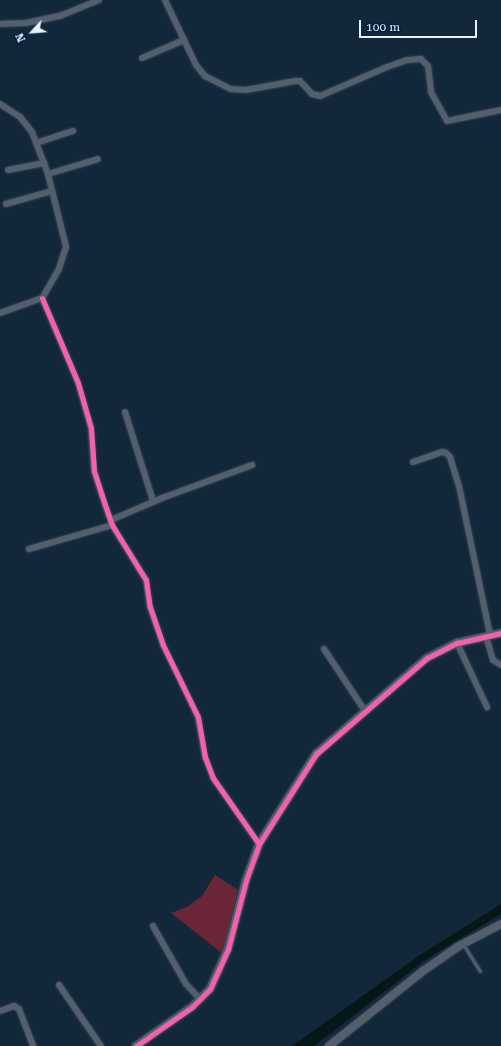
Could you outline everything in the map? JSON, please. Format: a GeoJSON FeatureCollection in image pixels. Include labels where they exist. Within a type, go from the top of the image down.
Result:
{"type":"FeatureCollection","features":[{"type":"Feature","properties":{"kind":"street"},"geometry":{"type":"LineString","coordinates":[[0,24],[26,23],[60,16],[99,0]]}},
{"type":"Feature","properties":{"kind":"street"},"geometry":{"type":"LineString","coordinates":[[165,0],[196,65],[205,76],[231,89],[246,90],[300,81],[312,94],[320,96],[396,64],[421,59],[428,66],[431,92],[447,121],[501,110]]}},
{"type":"Feature","properties":{"kind":"street"},"geometry":{"type":"LineString","coordinates":[[142,58],[184,40]]}},
{"type":"Feature","properties":{"kind":"street"},"geometry":{"type":"LineString","coordinates":[[0,104],[25,122],[36,143],[48,174],[66,247],[59,269],[42,298],[0,313]]}},
{"type":"Feature","properties":{"kind":"street"},"geometry":{"type":"LineString","coordinates":[[36,143],[73,131]]}},
{"type":"Feature","properties":{"kind":"street"},"geometry":{"type":"LineString","coordinates":[[48,174],[98,159]]}},
{"type":"Feature","properties":{"kind":"street"},"geometry":{"type":"LineString","coordinates":[[8,170],[44,163]]}},
{"type":"Feature","properties":{"kind":"street"},"geometry":{"type":"LineString","coordinates":[[6,204],[52,192]]}},
{"type":"Feature","properties":{"kind":"street"},"geometry":{"type":"LineString","coordinates":[[42,298],[78,383],[91,428],[94,471],[112,522],[146,580],[150,607],[163,645],[198,717],[204,757],[212,778],[259,844]]}},
{"type":"Feature","properties":{"kind":"street"},"geometry":{"type":"LineString","coordinates":[[125,412],[153,502]]}},
{"type":"Feature","properties":{"kind":"street"},"geometry":{"type":"LineString","coordinates":[[413,462],[442,452],[446,453],[450,457],[461,493],[493,660],[501,665]]}},
{"type":"Feature","properties":{"kind":"street"},"geometry":{"type":"LineString","coordinates":[[29,549],[112,522],[153,502],[252,465]]}},
{"type":"Feature","properties":{"kind":"street"},"geometry":{"type":"LineString","coordinates":[[136,1046],[200,999],[210,988],[228,949],[246,880],[259,844],[316,754],[426,658],[457,643],[501,633]]}},
{"type":"Feature","properties":{"kind":"street"},"geometry":{"type":"LineString","coordinates":[[457,643],[487,707]]}},
{"type":"Feature","properties":{"kind":"street"},"geometry":{"type":"LineString","coordinates":[[324,649],[365,711]]}},
{"type":"Feature","properties":{"kind":"street"},"geometry":{"type":"LineString","coordinates":[[329,1046],[423,971],[464,944],[501,924]]}},
{"type":"Feature","properties":{"kind":"street"},"geometry":{"type":"LineString","coordinates":[[153,926],[186,984],[200,999]]}},
{"type":"Feature","properties":{"kind":"street"},"geometry":{"type":"LineString","coordinates":[[59,985],[101,1046]]}},
{"type":"Feature","properties":{"kind":"street"},"geometry":{"type":"LineString","coordinates":[[0,1011],[14,1006],[19,1009],[33,1046]]}},
{"type":"Feature","properties":{"kind":"lane"},"geometry":{"type":"LineString","coordinates":[[464,944],[480,971]]}},
{"type":"Feature","properties":{"kind":"shaded area"},"geometry":{"type":"Polygon","coordinates":[[[215,875],[238,890],[223,954],[171,913],[187,907],[202,896],[215,875]]]}},
{"type":"Feature","properties":{"kind":"shaded area"},"geometry":{"type":"Polygon","coordinates":[[[501,904],[501,914],[425,960],[314,1046],[292,1046],[423,953],[501,904]]]}},
{"type":"Feature","properties":{"kind":"cycle path"},"geometry":{"type":"LineString","coordinates":[[42,298],[78,383],[91,428],[94,471],[112,525],[146,580],[150,607],[163,645],[198,717],[205,757],[213,778],[259,844]]}},
{"type":"Feature","properties":{"kind":"cycle path"},"geometry":{"type":"LineString","coordinates":[[136,1046],[192,1007],[210,989],[228,949],[246,880],[259,844],[316,754],[427,658],[457,643],[501,633]]}}]}
